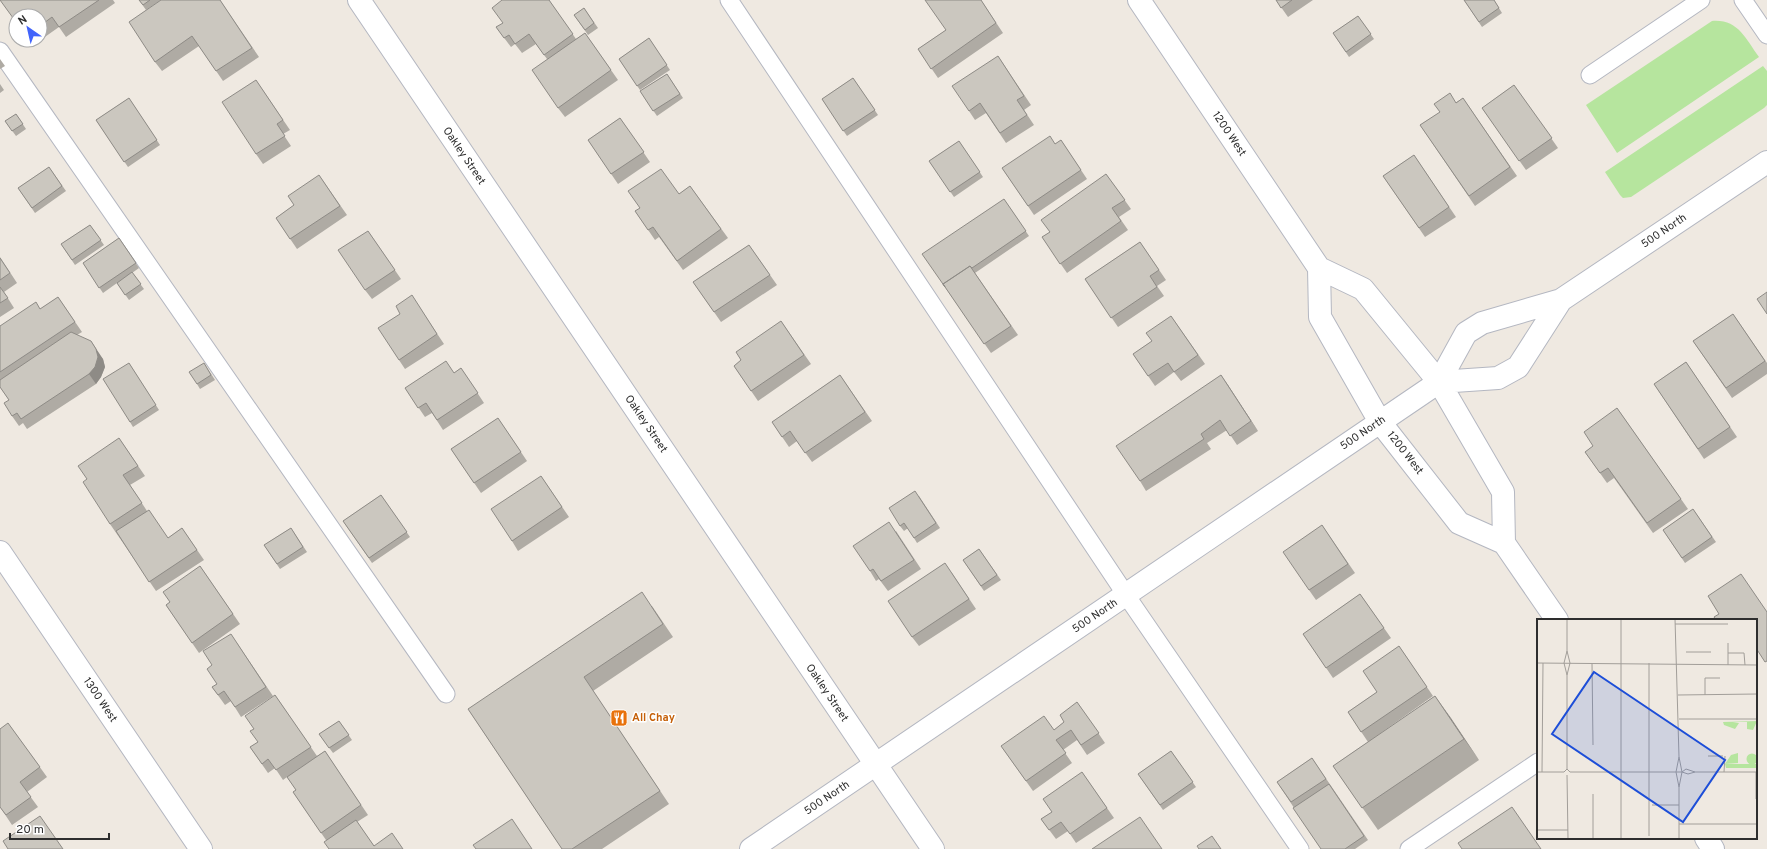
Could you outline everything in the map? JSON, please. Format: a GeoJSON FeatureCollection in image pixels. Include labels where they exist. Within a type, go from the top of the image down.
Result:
{"type":"FeatureCollection","features":[{"type":"Feature","properties":{"kind":"street","name":"Oakley Street"},"geometry":{"type":"LineString","coordinates":[[359,0],[933,849]]}},
{"type":"Feature","properties":{"kind":"street","name":"1200 West"},"geometry":{"type":"LineString","coordinates":[[1139,0],[1319,268],[1320,317],[1380,422],[1459,522],[1504,543]]}},
{"type":"Feature","properties":{"kind":"street","name":"500 North"},"geometry":{"type":"LineString","coordinates":[[751,849],[1439,382],[1466,333],[1482,323],[1561,300],[1767,162]]}},
{"type":"Feature","properties":{"kind":"street"},"geometry":{"type":"LineString","coordinates":[[1319,268],[1363,289],[1439,382],[1503,492],[1504,543],[1556,619]]}},
{"type":"Feature","properties":{"kind":"street","name":"500 North"},"geometry":{"type":"LineString","coordinates":[[1439,382],[1498,378],[1518,366],[1561,300]]}},
{"type":"Feature","properties":{"kind":"street","name":"1300 West"},"geometry":{"type":"LineString","coordinates":[[0,552],[201,849]]}},
{"type":"Feature","properties":{"kind":"street"},"geometry":{"type":"LineString","coordinates":[[1707,839],[1713,849]]}},
{"type":"Feature","properties":{"kind":"lane"},"geometry":{"type":"LineString","coordinates":[[729,0],[1126,595],[1300,849]]}},
{"type":"Feature","properties":{"kind":"lane"},"geometry":{"type":"LineString","coordinates":[[1590,75],[1701,0]]}},
{"type":"Feature","properties":{"kind":"lane"},"geometry":{"type":"LineString","coordinates":[[1743,0],[1767,35]]}},
{"type":"Feature","properties":{"kind":"lane"},"geometry":{"type":"LineString","coordinates":[[0,51],[446,694]]}},
{"type":"Feature","properties":{"kind":"lane"},"geometry":{"type":"LineString","coordinates":[[1409,849],[1537,763]]}},
{"type":"Feature","properties":{"kind":"green space"},"geometry":{"type":"Polygon","coordinates":[[[1712,21],[1721,21],[1735,27],[1745,37],[1759,57],[1617,153],[1586,105],[1712,21]]]}},
{"type":"Feature","properties":{"kind":"green space"},"geometry":{"type":"Polygon","coordinates":[[[1763,66],[1767,71],[1767,105],[1764,108],[1631,197],[1623,198],[1620,195],[1605,172],[1763,66]]]}},
{"type":"Feature","properties":{"kind":"building"},"geometry":{"type":"Polygon","coordinates":[[[0,0],[99,0],[59,27],[52,17],[48,20],[48,8],[8,8],[8,11],[0,0]]]}},
{"type":"Feature","properties":{"kind":"building"},"geometry":{"type":"Polygon","coordinates":[[[139,0],[150,0],[143,5],[139,0]]]}},
{"type":"Feature","properties":{"kind":"building"},"geometry":{"type":"Polygon","coordinates":[[[161,0],[220,0],[252,48],[216,71],[192,36],[155,62],[129,22],[161,0]]]}},
{"type":"Feature","properties":{"kind":"building"},"geometry":{"type":"Polygon","coordinates":[[[502,0],[549,0],[573,34],[544,55],[529,34],[515,44],[509,35],[504,38],[496,27],[503,23],[492,8],[502,0]]]}},
{"type":"Feature","properties":{"kind":"building"},"geometry":{"type":"Polygon","coordinates":[[[925,0],[981,0],[996,23],[931,69],[918,49],[946,30],[925,0]]]}},
{"type":"Feature","properties":{"kind":"building"},"geometry":{"type":"Polygon","coordinates":[[[1276,0],[1292,0],[1281,8],[1276,0]]]}},
{"type":"Feature","properties":{"kind":"building"},"geometry":{"type":"Polygon","coordinates":[[[1464,0],[1494,0],[1499,8],[1479,22],[1464,0]]]}},
{"type":"Feature","properties":{"kind":"building"},"geometry":{"type":"Polygon","coordinates":[[[584,8],[594,23],[585,30],[574,15],[584,8]]]}},
{"type":"Feature","properties":{"kind":"building"},"geometry":{"type":"Polygon","coordinates":[[[1358,16],[1371,34],[1346,52],[1333,33],[1358,16]]]}},
{"type":"Feature","properties":{"kind":"building"},"geometry":{"type":"Polygon","coordinates":[[[585,33],[611,70],[558,108],[532,70],[585,33]]]}},
{"type":"Feature","properties":{"kind":"building"},"geometry":{"type":"Polygon","coordinates":[[[649,38],[667,65],[637,86],[619,59],[649,38]]]}},
{"type":"Feature","properties":{"kind":"building"},"geometry":{"type":"Polygon","coordinates":[[[998,56],[1024,96],[1017,100],[1027,115],[1000,133],[980,103],[969,111],[952,86],[998,56]]]}},
{"type":"Feature","properties":{"kind":"building"},"geometry":{"type":"Polygon","coordinates":[[[667,74],[680,94],[653,111],[640,91],[667,74]]]}},
{"type":"Feature","properties":{"kind":"building"},"geometry":{"type":"Polygon","coordinates":[[[853,78],[875,110],[843,131],[822,99],[853,78]]]}},
{"type":"Feature","properties":{"kind":"building"},"geometry":{"type":"Polygon","coordinates":[[[256,80],[283,120],[277,124],[285,136],[256,154],[222,102],[256,80]]]}},
{"type":"Feature","properties":{"kind":"building"},"geometry":{"type":"Polygon","coordinates":[[[1514,85],[1552,138],[1519,161],[1482,108],[1514,85]]]}},
{"type":"Feature","properties":{"kind":"building"},"geometry":{"type":"Polygon","coordinates":[[[1450,93],[1456,103],[1463,98],[1510,167],[1469,196],[1420,125],[1440,112],[1434,104],[1450,93]]]}},
{"type":"Feature","properties":{"kind":"building"},"geometry":{"type":"Polygon","coordinates":[[[129,98],[157,140],[124,162],[96,120],[129,98]]]}},
{"type":"Feature","properties":{"kind":"building"},"geometry":{"type":"Polygon","coordinates":[[[16,114],[23,124],[12,131],[5,121],[16,114]]]}},
{"type":"Feature","properties":{"kind":"building"},"geometry":{"type":"Polygon","coordinates":[[[620,118],[644,152],[611,174],[588,140],[620,118]]]}},
{"type":"Feature","properties":{"kind":"building"},"geometry":{"type":"Polygon","coordinates":[[[1050,136],[1055,144],[1061,140],[1081,170],[1028,206],[1002,168],[1050,136]]]}},
{"type":"Feature","properties":{"kind":"building"},"geometry":{"type":"Polygon","coordinates":[[[959,141],[980,172],[950,192],[929,161],[959,141]]]}},
{"type":"Feature","properties":{"kind":"building"},"geometry":{"type":"Polygon","coordinates":[[[1414,155],[1449,207],[1419,228],[1383,176],[1414,155]]]}},
{"type":"Feature","properties":{"kind":"building"},"geometry":{"type":"Polygon","coordinates":[[[49,167],[62,186],[32,208],[18,188],[49,167]]]}},
{"type":"Feature","properties":{"kind":"building"},"geometry":{"type":"Polygon","coordinates":[[[661,169],[679,194],[690,186],[721,229],[677,261],[653,227],[648,230],[635,211],[640,208],[628,191],[661,169]]]}},
{"type":"Feature","properties":{"kind":"building"},"geometry":{"type":"Polygon","coordinates":[[[1106,174],[1125,200],[1112,208],[1121,221],[1060,264],[1042,237],[1050,232],[1041,220],[1106,174]]]}},
{"type":"Feature","properties":{"kind":"building"},"geometry":{"type":"Polygon","coordinates":[[[319,175],[340,206],[290,239],[276,218],[294,205],[288,196],[319,175]]]}},
{"type":"Feature","properties":{"kind":"building"},"geometry":{"type":"Polygon","coordinates":[[[1004,199],[1026,231],[972,268],[970,266],[943,284],[945,287],[922,254],[1004,199]]]}},
{"type":"Feature","properties":{"kind":"building"},"geometry":{"type":"Polygon","coordinates":[[[90,225],[101,240],[72,260],[61,244],[90,225]]]}},
{"type":"Feature","properties":{"kind":"building"},"geometry":{"type":"Polygon","coordinates":[[[368,231],[395,270],[365,290],[338,250],[368,231]]]}},
{"type":"Feature","properties":{"kind":"building"},"geometry":{"type":"Polygon","coordinates":[[[119,238],[136,263],[99,288],[83,263],[119,238]]]}},
{"type":"Feature","properties":{"kind":"building"},"geometry":{"type":"Polygon","coordinates":[[[1140,242],[1159,270],[1150,276],[1157,287],[1111,318],[1085,279],[1140,242]]]}},
{"type":"Feature","properties":{"kind":"building"},"geometry":{"type":"Polygon","coordinates":[[[749,245],[770,275],[714,312],[693,282],[749,245]]]}},
{"type":"Feature","properties":{"kind":"building"},"geometry":{"type":"Polygon","coordinates":[[[0,258],[10,273],[0,280],[0,258]]]}},
{"type":"Feature","properties":{"kind":"building"},"geometry":{"type":"Polygon","coordinates":[[[970,266],[1011,326],[984,344],[943,284],[970,266]]]}},
{"type":"Feature","properties":{"kind":"building"},"geometry":{"type":"Polygon","coordinates":[[[132,272],[141,284],[125,295],[117,283],[132,272]]]}},
{"type":"Feature","properties":{"kind":"building"},"geometry":{"type":"Polygon","coordinates":[[[0,287],[8,298],[0,303],[0,287]]]}},
{"type":"Feature","properties":{"kind":"building"},"geometry":{"type":"Polygon","coordinates":[[[1767,292],[1767,314],[1757,299],[1767,292]]]}},
{"type":"Feature","properties":{"kind":"building"},"geometry":{"type":"Polygon","coordinates":[[[412,295],[437,334],[399,360],[378,328],[400,314],[396,306],[412,295]]]}},
{"type":"Feature","properties":{"kind":"building"},"geometry":{"type":"Polygon","coordinates":[[[58,297],[75,322],[0,372],[0,326],[36,302],[40,309],[58,297]]]}},
{"type":"Feature","properties":{"kind":"building"},"geometry":{"type":"Polygon","coordinates":[[[1733,314],[1765,361],[1726,388],[1693,341],[1733,314]]]}},
{"type":"Feature","properties":{"kind":"building"},"geometry":{"type":"Polygon","coordinates":[[[1171,316],[1198,355],[1174,372],[1168,363],[1148,376],[1133,354],[1152,341],[1146,333],[1171,316]]]}},
{"type":"Feature","properties":{"kind":"building"},"geometry":{"type":"Polygon","coordinates":[[[781,321],[804,355],[751,391],[734,366],[741,360],[736,352],[781,321]]]}},
{"type":"Feature","properties":{"kind":"building"},"geometry":{"type":"Polygon","coordinates":[[[71,332],[91,341],[96,349],[98,357],[95,367],[89,374],[21,419],[17,413],[12,416],[4,403],[9,400],[0,387],[0,380],[71,332]]]}},
{"type":"Feature","properties":{"kind":"building"},"geometry":{"type":"Polygon","coordinates":[[[446,361],[454,373],[461,368],[478,393],[437,420],[426,403],[418,408],[405,388],[446,361]]]}},
{"type":"Feature","properties":{"kind":"building"},"geometry":{"type":"Polygon","coordinates":[[[1686,362],[1730,427],[1698,449],[1654,384],[1686,362]]]}},
{"type":"Feature","properties":{"kind":"building"},"geometry":{"type":"Polygon","coordinates":[[[129,363],[156,405],[130,422],[103,379],[129,363]]]}},
{"type":"Feature","properties":{"kind":"building"},"geometry":{"type":"Polygon","coordinates":[[[204,363],[211,375],[197,384],[189,372],[204,363]]]}},
{"type":"Feature","properties":{"kind":"building"},"geometry":{"type":"Polygon","coordinates":[[[840,375],[865,412],[805,453],[790,431],[782,437],[772,422],[840,375]]]}},
{"type":"Feature","properties":{"kind":"building"},"geometry":{"type":"Polygon","coordinates":[[[1221,375],[1251,421],[1230,436],[1220,420],[1201,434],[1204,439],[1140,481],[1116,446],[1221,375]]]}},
{"type":"Feature","properties":{"kind":"building"},"geometry":{"type":"Polygon","coordinates":[[[1617,408],[1681,499],[1647,523],[1608,468],[1600,473],[1585,452],[1593,446],[1584,432],[1617,408]]]}},
{"type":"Feature","properties":{"kind":"building"},"geometry":{"type":"Polygon","coordinates":[[[498,418],[521,452],[474,483],[451,449],[498,418]]]}},
{"type":"Feature","properties":{"kind":"building"},"geometry":{"type":"Polygon","coordinates":[[[119,438],[138,466],[123,475],[142,503],[110,524],[83,482],[87,479],[78,466],[119,438]]]}},
{"type":"Feature","properties":{"kind":"building"},"geometry":{"type":"Polygon","coordinates":[[[541,476],[562,507],[512,541],[491,509],[541,476]]]}},
{"type":"Feature","properties":{"kind":"building"},"geometry":{"type":"Polygon","coordinates":[[[915,491],[936,523],[914,538],[904,523],[900,526],[889,508],[915,491]]]}},
{"type":"Feature","properties":{"kind":"building"},"geometry":{"type":"Polygon","coordinates":[[[381,495],[407,532],[369,558],[343,521],[381,495]]]}},
{"type":"Feature","properties":{"kind":"building"},"geometry":{"type":"Polygon","coordinates":[[[1693,509],[1712,537],[1682,558],[1663,530],[1693,509]]]}},
{"type":"Feature","properties":{"kind":"building"},"geometry":{"type":"Polygon","coordinates":[[[149,510],[168,538],[182,528],[197,550],[149,582],[116,531],[149,510]]]}},
{"type":"Feature","properties":{"kind":"building"},"geometry":{"type":"Polygon","coordinates":[[[889,522],[914,560],[881,581],[873,569],[870,571],[853,546],[889,522]]]}},
{"type":"Feature","properties":{"kind":"building"},"geometry":{"type":"Polygon","coordinates":[[[1322,525],[1348,564],[1309,590],[1283,552],[1322,525]]]}},
{"type":"Feature","properties":{"kind":"building"},"geometry":{"type":"Polygon","coordinates":[[[291,528],[303,547],[277,564],[264,545],[291,528]]]}},
{"type":"Feature","properties":{"kind":"building"},"geometry":{"type":"Polygon","coordinates":[[[979,549],[997,575],[981,586],[963,560],[979,549]]]}},
{"type":"Feature","properties":{"kind":"building"},"geometry":{"type":"Polygon","coordinates":[[[945,563],[969,599],[912,637],[888,601],[945,563]]]}},
{"type":"Feature","properties":{"kind":"building"},"geometry":{"type":"Polygon","coordinates":[[[200,566],[233,614],[192,643],[166,605],[170,602],[163,592],[200,566]]]}},
{"type":"Feature","properties":{"kind":"building"},"geometry":{"type":"Polygon","coordinates":[[[1741,574],[1767,612],[1767,661],[1765,662],[1757,650],[1757,619],[1715,619],[1714,617],[1719,614],[1708,596],[1741,574]]]}},
{"type":"Feature","properties":{"kind":"building"},"geometry":{"type":"Polygon","coordinates":[[[642,592],[663,624],[584,677],[660,791],[572,849],[562,849],[468,709],[642,592]]]}},
{"type":"Feature","properties":{"kind":"building"},"geometry":{"type":"Polygon","coordinates":[[[1360,594],[1384,628],[1326,668],[1303,634],[1360,594]]]}},
{"type":"Feature","properties":{"kind":"building"},"geometry":{"type":"Polygon","coordinates":[[[231,634],[266,687],[235,707],[224,691],[218,695],[212,687],[217,684],[207,669],[212,665],[203,651],[231,634]]]}},
{"type":"Feature","properties":{"kind":"building"},"geometry":{"type":"Polygon","coordinates":[[[1399,646],[1427,687],[1361,732],[1348,712],[1377,692],[1363,671],[1399,646]]]}},
{"type":"Feature","properties":{"kind":"building"},"geometry":{"type":"Polygon","coordinates":[[[275,695],[311,747],[276,770],[268,759],[262,764],[250,747],[258,742],[250,731],[254,729],[245,716],[275,695]]]}},
{"type":"Feature","properties":{"kind":"building"},"geometry":{"type":"Polygon","coordinates":[[[1435,696],[1464,739],[1362,808],[1333,766],[1435,696]]]}},
{"type":"Feature","properties":{"kind":"building"},"geometry":{"type":"Polygon","coordinates":[[[1077,702],[1099,733],[1081,745],[1071,730],[1056,740],[1066,753],[1026,781],[1001,746],[1044,716],[1054,730],[1064,722],[1060,715],[1077,702]]]}},
{"type":"Feature","properties":{"kind":"building"},"geometry":{"type":"Polygon","coordinates":[[[339,721],[349,735],[329,748],[319,734],[339,721]]]}},
{"type":"Feature","properties":{"kind":"building"},"geometry":{"type":"Polygon","coordinates":[[[8,723],[40,767],[20,782],[31,797],[6,815],[0,807],[0,729],[8,723]]]}},
{"type":"Feature","properties":{"kind":"building"},"geometry":{"type":"Polygon","coordinates":[[[325,751],[361,805],[321,833],[293,792],[296,790],[287,777],[325,751]]]}},
{"type":"Feature","properties":{"kind":"building"},"geometry":{"type":"Polygon","coordinates":[[[1171,751],[1193,782],[1160,805],[1138,774],[1171,751]]]}},
{"type":"Feature","properties":{"kind":"building"},"geometry":{"type":"Polygon","coordinates":[[[1312,758],[1326,779],[1291,802],[1277,782],[1312,758]]]}},
{"type":"Feature","properties":{"kind":"building"},"geometry":{"type":"Polygon","coordinates":[[[1082,772],[1107,808],[1070,834],[1061,822],[1049,830],[1041,819],[1052,812],[1043,799],[1082,772]]]}},
{"type":"Feature","properties":{"kind":"building"},"geometry":{"type":"Polygon","coordinates":[[[1329,784],[1364,836],[1345,849],[1321,849],[1293,808],[1329,784]]]}},
{"type":"Feature","properties":{"kind":"building"},"geometry":{"type":"Polygon","coordinates":[[[1512,807],[1541,849],[1462,849],[1458,843],[1512,807]]]}},
{"type":"Feature","properties":{"kind":"building"},"geometry":{"type":"Polygon","coordinates":[[[40,816],[63,849],[8,849],[3,841],[40,816]]]}},
{"type":"Feature","properties":{"kind":"building"},"geometry":{"type":"Polygon","coordinates":[[[1140,817],[1162,849],[1092,849],[1140,817]]]}},
{"type":"Feature","properties":{"kind":"building"},"geometry":{"type":"Polygon","coordinates":[[[512,819],[532,849],[476,849],[473,845],[512,819]]]}},
{"type":"Feature","properties":{"kind":"building"},"geometry":{"type":"Polygon","coordinates":[[[356,820],[374,846],[392,833],[403,849],[329,849],[324,842],[356,820]]]}},
{"type":"Feature","properties":{"kind":"building"},"geometry":{"type":"Polygon","coordinates":[[[1212,836],[1221,849],[1199,849],[1197,846],[1212,836]]]}},
{"type":"Feature","properties":{"kind":"place","name":"All Chay"},"geometry":{"type":"Point","coordinates":[619,718]}}]}
